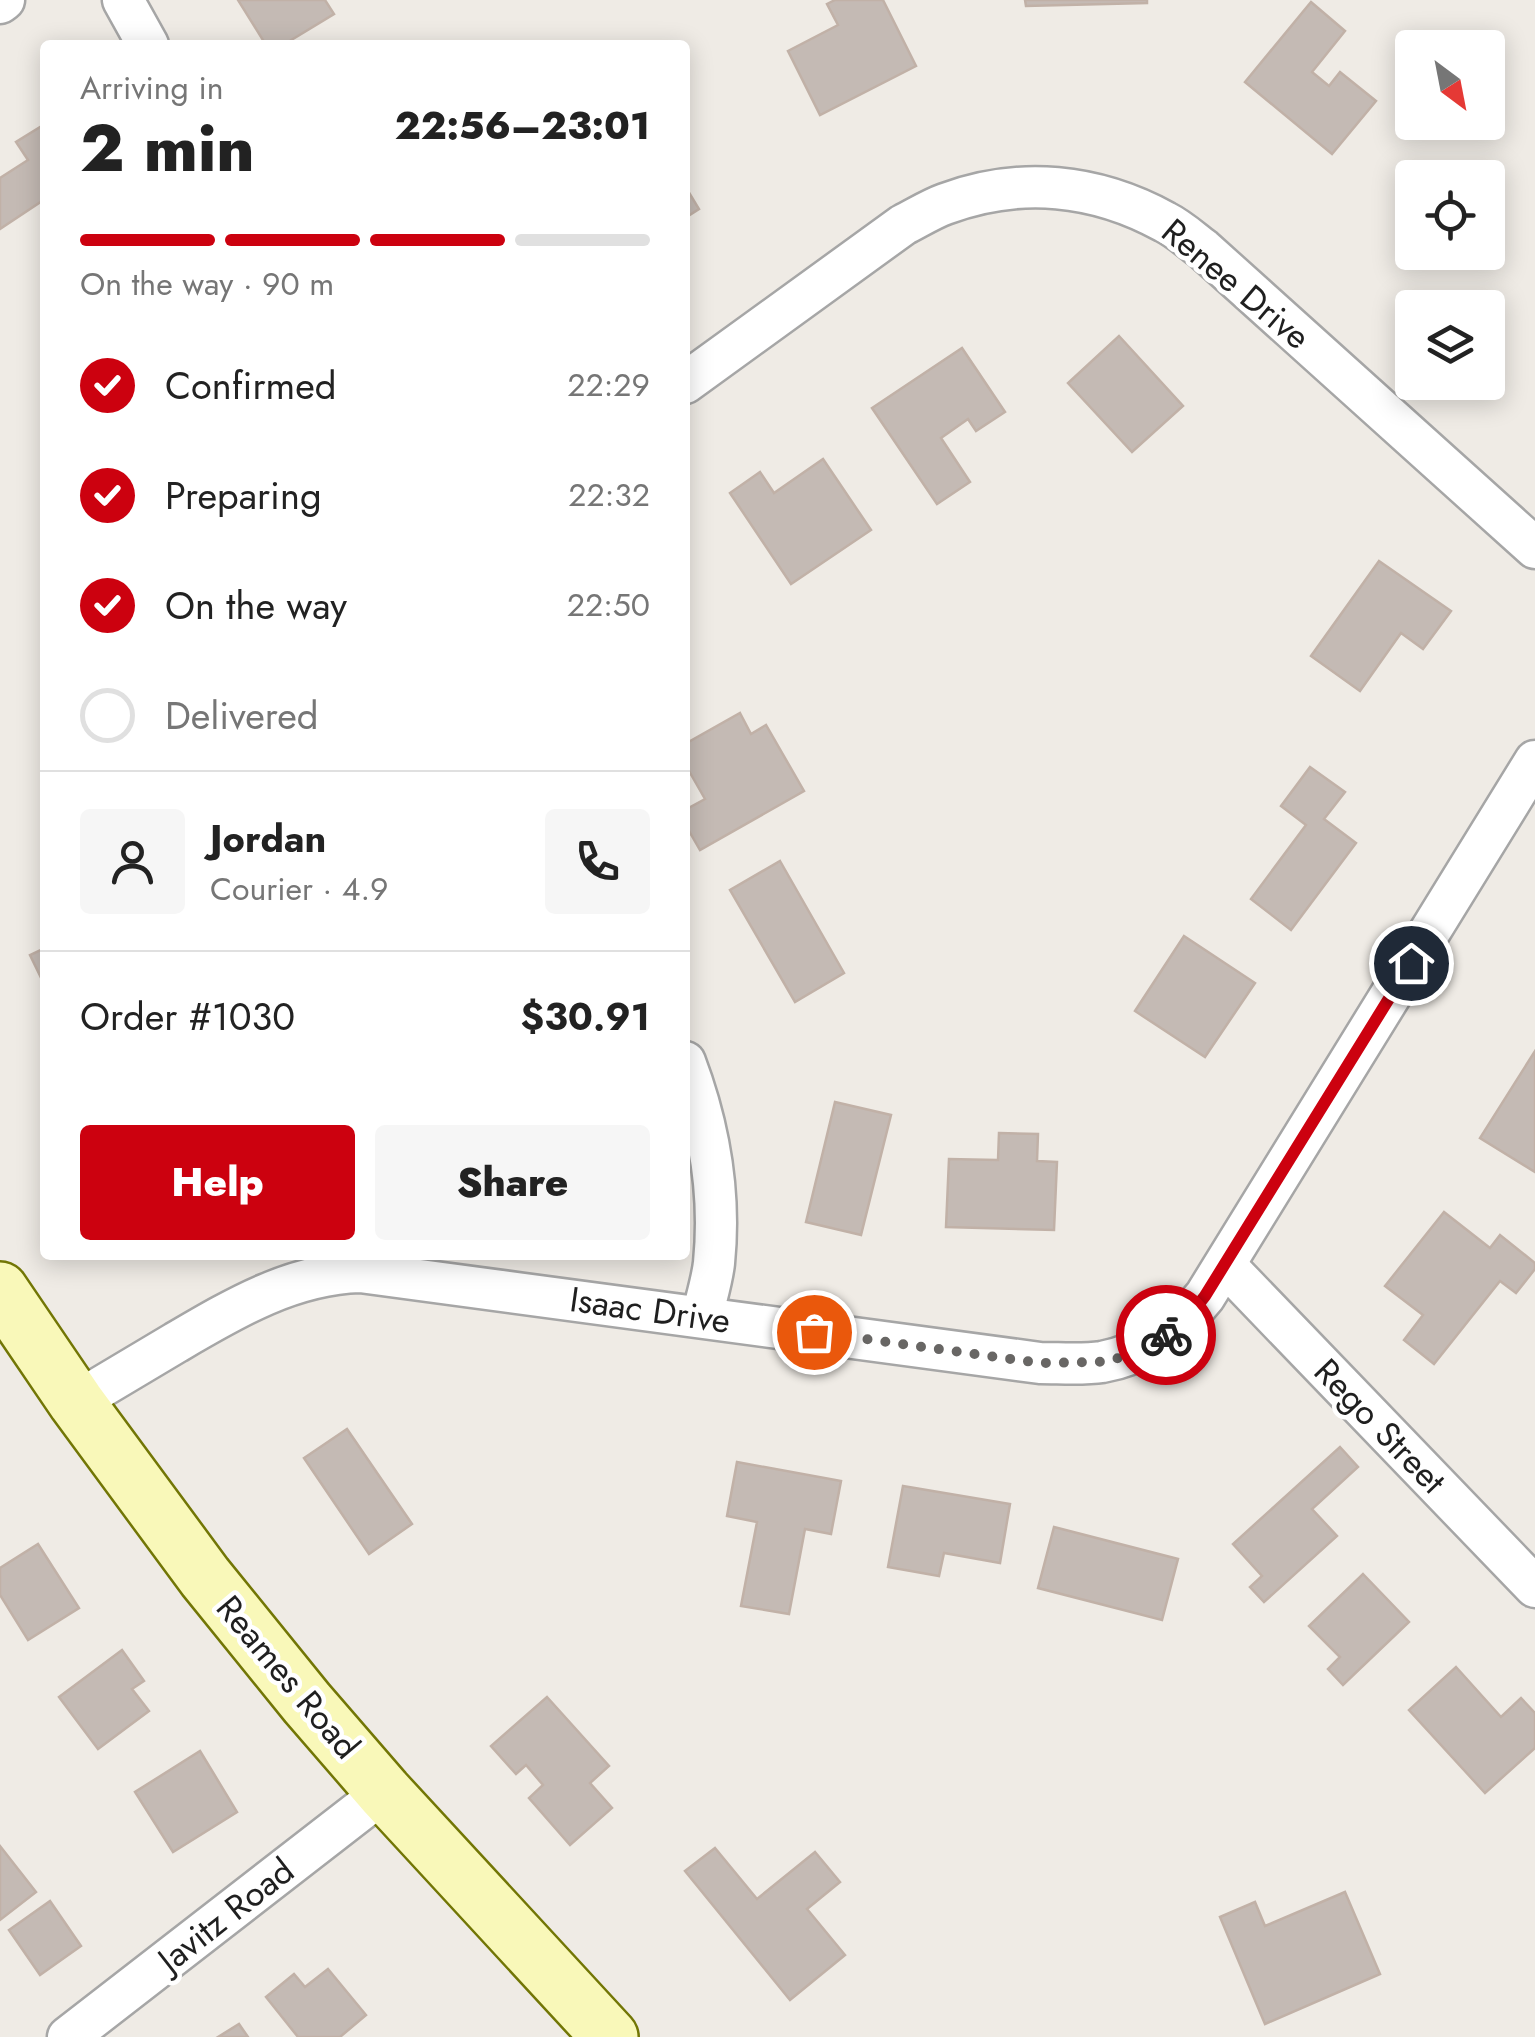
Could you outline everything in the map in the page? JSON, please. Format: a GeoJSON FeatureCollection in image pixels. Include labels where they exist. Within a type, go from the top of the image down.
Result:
{"type":"FeatureCollection","features":[{"type":"Feature","properties":{"kind":"main road","name":"Reames Road"},"geometry":{"type":"LineString","coordinates":[[0,1290],[76,1402],[205,1577],[307,1704],[610,2037]]}},
{"type":"Feature","properties":{"kind":"street"},"geometry":{"type":"LineString","coordinates":[[123,0],[145,40]]}},
{"type":"Feature","properties":{"kind":"street","name":"Renee Drive"},"geometry":{"type":"LineString","coordinates":[[690,379],[903,225],[942,205],[984,192],[1031,186],[1074,189],[1121,200],[1168,223],[1203,249],[1535,548]]}},
{"type":"Feature","properties":{"kind":"street","name":"Isaac Drive"},"geometry":{"type":"LineString","coordinates":[[76,1402],[226,1313],[277,1289],[334,1273],[360,1272],[1040,1363],[1099,1362],[1124,1357],[1160,1340],[1190,1315],[1225,1266],[1535,761]]}},
{"type":"Feature","properties":{"kind":"street"},"geometry":{"type":"LineString","coordinates":[[690,1075],[714,1162],[717,1212],[714,1267],[702,1317]]}},
{"type":"Feature","properties":{"kind":"street","name":"Rego Street"},"geometry":{"type":"LineString","coordinates":[[1225,1266],[1535,1587]]}},
{"type":"Feature","properties":{"kind":"street","name":"Javitz Road"},"geometry":{"type":"LineString","coordinates":[[68,2037],[384,1792]]}},
{"type":"Feature","properties":{"kind":"building"},"geometry":{"type":"Polygon","coordinates":[[[238,0],[325,0],[334,14],[291,40],[263,40],[238,0]]]}},
{"type":"Feature","properties":{"kind":"building"},"geometry":{"type":"Polygon","coordinates":[[[835,0],[883,0],[916,66],[820,115],[788,51],[838,25],[827,4],[835,0]]]}},
{"type":"Feature","properties":{"kind":"building"},"geometry":{"type":"Polygon","coordinates":[[[1025,0],[1147,0],[1147,3],[1026,6],[1025,0]]]}},
{"type":"Feature","properties":{"kind":"building"},"geometry":{"type":"Polygon","coordinates":[[[1311,2],[1345,31],[1312,72],[1329,86],[1340,72],[1376,101],[1332,154],[1245,82],[1311,2]]]}},
{"type":"Feature","properties":{"kind":"building"},"geometry":{"type":"Polygon","coordinates":[[[40,127],[40,202],[0,229],[0,178],[28,160],[16,142],[40,127]]]}},
{"type":"Feature","properties":{"kind":"building"},"geometry":{"type":"Polygon","coordinates":[[[690,194],[699,209],[690,215],[690,194]]]}},
{"type":"Feature","properties":{"kind":"building"},"geometry":{"type":"Polygon","coordinates":[[[1119,336],[1183,406],[1132,452],[1068,383],[1119,336]]]}},
{"type":"Feature","properties":{"kind":"building"},"geometry":{"type":"Polygon","coordinates":[[[962,348],[1005,412],[976,431],[968,419],[941,438],[970,482],[937,504],[872,408],[962,348]]]}},
{"type":"Feature","properties":{"kind":"building"},"geometry":{"type":"Polygon","coordinates":[[[823,459],[871,530],[791,584],[730,493],[760,472],[774,493],[823,459]]]}},
{"type":"Feature","properties":{"kind":"building"},"geometry":{"type":"Polygon","coordinates":[[[1379,561],[1451,611],[1423,649],[1401,633],[1360,691],[1311,656],[1379,561]]]}},
{"type":"Feature","properties":{"kind":"building"},"geometry":{"type":"Polygon","coordinates":[[[740,713],[751,734],[766,725],[804,791],[700,850],[690,833],[690,807],[705,799],[690,773],[690,741],[740,713]]]}},
{"type":"Feature","properties":{"kind":"building"},"geometry":{"type":"Polygon","coordinates":[[[1310,767],[1345,792],[1324,819],[1356,843],[1291,930],[1251,899],[1306,825],[1281,806],[1310,767]]]}},
{"type":"Feature","properties":{"kind":"building"},"geometry":{"type":"Polygon","coordinates":[[[780,861],[844,973],[795,1002],[730,890],[780,861]]]}},
{"type":"Feature","properties":{"kind":"building"},"geometry":{"type":"Polygon","coordinates":[[[1184,936],[1255,983],[1205,1057],[1135,1011],[1184,936]]]}},
{"type":"Feature","properties":{"kind":"building"},"geometry":{"type":"Polygon","coordinates":[[[40,950],[40,976],[30,955],[40,950]]]}},
{"type":"Feature","properties":{"kind":"building"},"geometry":{"type":"Polygon","coordinates":[[[1535,1051],[1535,1172],[1480,1138],[1535,1051]]]}},
{"type":"Feature","properties":{"kind":"building"},"geometry":{"type":"Polygon","coordinates":[[[835,1102],[891,1115],[861,1235],[806,1222],[835,1102]]]}},
{"type":"Feature","properties":{"kind":"building"},"geometry":{"type":"Polygon","coordinates":[[[999,1133],[1038,1134],[1037,1161],[1057,1162],[1054,1230],[946,1227],[949,1159],[998,1160],[999,1133]]]}},
{"type":"Feature","properties":{"kind":"building"},"geometry":{"type":"Polygon","coordinates":[[[1444,1212],[1490,1248],[1500,1235],[1535,1263],[1535,1269],[1516,1293],[1500,1281],[1434,1364],[1404,1340],[1423,1315],[1385,1286],[1444,1212]]]}},
{"type":"Feature","properties":{"kind":"building"},"geometry":{"type":"Polygon","coordinates":[[[347,1429],[412,1524],[369,1554],[304,1458],[347,1429]]]}},
{"type":"Feature","properties":{"kind":"building"},"geometry":{"type":"Polygon","coordinates":[[[1340,1447],[1358,1467],[1312,1509],[1337,1536],[1264,1602],[1250,1587],[1262,1576],[1233,1544],[1340,1447]]]}},
{"type":"Feature","properties":{"kind":"building"},"geometry":{"type":"Polygon","coordinates":[[[737,1462],[841,1481],[831,1534],[805,1529],[789,1614],[741,1606],[757,1522],[727,1516],[737,1462]]]}},
{"type":"Feature","properties":{"kind":"building"},"geometry":{"type":"Polygon","coordinates":[[[903,1486],[1010,1504],[1000,1563],[944,1553],[939,1576],[888,1567],[903,1486]]]}},
{"type":"Feature","properties":{"kind":"building"},"geometry":{"type":"Polygon","coordinates":[[[1054,1527],[1178,1559],[1162,1620],[1038,1588],[1054,1527]]]}},
{"type":"Feature","properties":{"kind":"building"},"geometry":{"type":"Polygon","coordinates":[[[38,1544],[79,1608],[28,1640],[0,1595],[0,1568],[38,1544]]]}},
{"type":"Feature","properties":{"kind":"building"},"geometry":{"type":"Polygon","coordinates":[[[1363,1574],[1409,1622],[1343,1685],[1328,1669],[1340,1657],[1309,1626],[1363,1574]]]}},
{"type":"Feature","properties":{"kind":"building"},"geometry":{"type":"Polygon","coordinates":[[[122,1650],[144,1681],[132,1689],[149,1711],[98,1749],[59,1697],[122,1650]]]}},
{"type":"Feature","properties":{"kind":"building"},"geometry":{"type":"Polygon","coordinates":[[[1456,1667],[1501,1717],[1521,1698],[1535,1713],[1535,1748],[1485,1793],[1409,1710],[1456,1667]]]}},
{"type":"Feature","properties":{"kind":"building"},"geometry":{"type":"Polygon","coordinates":[[[547,1697],[609,1766],[590,1783],[612,1808],[570,1845],[529,1798],[543,1785],[526,1765],[516,1774],[491,1746],[547,1697]]]}},
{"type":"Feature","properties":{"kind":"building"},"geometry":{"type":"Polygon","coordinates":[[[200,1751],[237,1812],[173,1852],[135,1792],[200,1751]]]}},
{"type":"Feature","properties":{"kind":"building"},"geometry":{"type":"Polygon","coordinates":[[[0,1846],[36,1892],[0,1920],[0,1846]]]}},
{"type":"Feature","properties":{"kind":"building"},"geometry":{"type":"Polygon","coordinates":[[[715,1848],[757,1899],[815,1852],[840,1882],[807,1909],[845,1955],[790,2000],[685,1871],[715,1848]]]}},
{"type":"Feature","properties":{"kind":"building"},"geometry":{"type":"Polygon","coordinates":[[[1345,1892],[1380,1974],[1265,2024],[1220,1917],[1255,1902],[1265,1926],[1345,1892]]]}},
{"type":"Feature","properties":{"kind":"building"},"geometry":{"type":"Polygon","coordinates":[[[50,1901],[81,1946],[40,1975],[9,1930],[50,1901]]]}},
{"type":"Feature","properties":{"kind":"building"},"geometry":{"type":"Polygon","coordinates":[[[328,1969],[366,2015],[340,2037],[298,2037],[266,1997],[294,1974],[305,1987],[328,1969]]]}},
{"type":"Feature","properties":{"kind":"building"},"geometry":{"type":"Polygon","coordinates":[[[239,2024],[248,2037],[218,2037],[239,2024]]]}},
{"type":"Feature","properties":{"kind":"way so far"},"geometry":{"type":"LineString","coordinates":[[814,1332],[1040,1363],[1099,1362],[1124,1357],[1166,1335]]}},
{"type":"Feature","properties":{"kind":"route"},"geometry":{"type":"LineString","coordinates":[[1166,1335],[1205,1296],[1411,963]]}}]}
